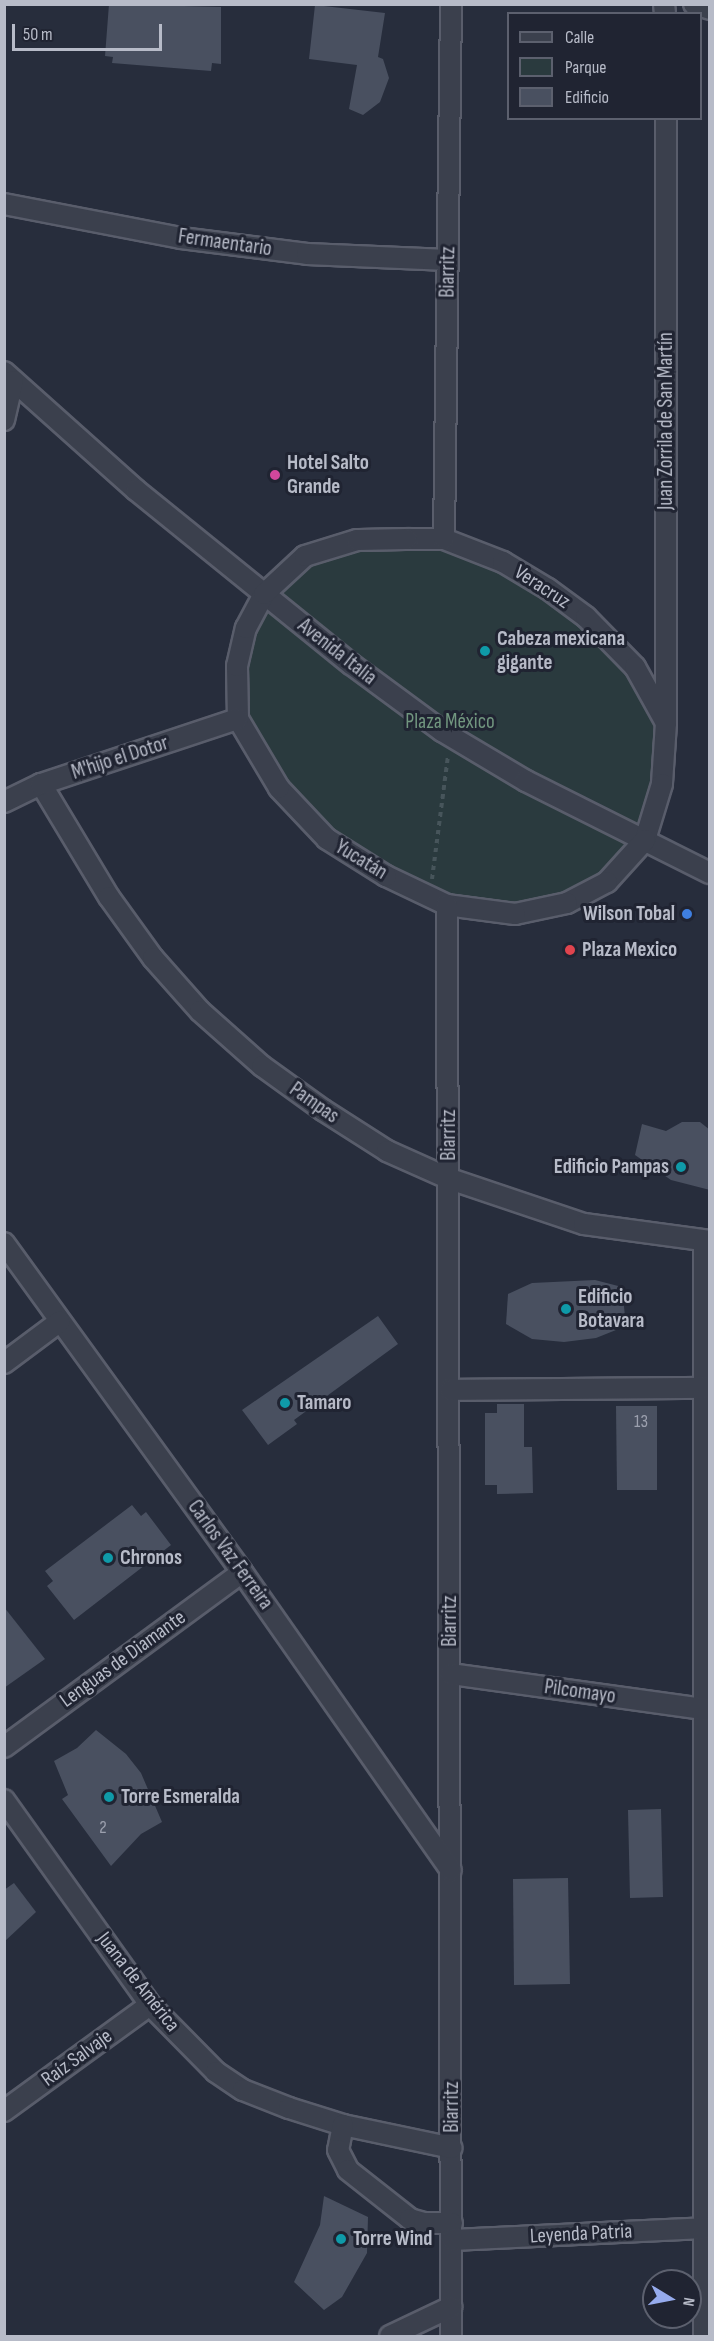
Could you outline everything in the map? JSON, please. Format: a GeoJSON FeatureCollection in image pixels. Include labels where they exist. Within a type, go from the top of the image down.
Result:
{"type":"FeatureCollection","features":[{"type":"Feature","properties":{"kind":"street","name":"Biarritz"},"geometry":{"type":"LineString","coordinates":[[444,539],[451,4]]}},
{"type":"Feature","properties":{"kind":"street"},"geometry":{"type":"LineString","coordinates":[[694,4],[710,9]]}},
{"type":"Feature","properties":{"kind":"street","name":"Juan Zorrila de San Martín"},"geometry":{"type":"LineString","coordinates":[[666,120],[666,723]]}},
{"type":"Feature","properties":{"kind":"street","name":"Fermaentario"},"geometry":{"type":"LineString","coordinates":[[4,204],[227,244],[307,254],[448,260]]}},
{"type":"Feature","properties":{"kind":"street"},"geometry":{"type":"LineString","coordinates":[[4,420],[9,377]]}},
{"type":"Feature","properties":{"kind":"street","name":"Avenida Italia"},"geometry":{"type":"LineString","coordinates":[[9,377],[136,490],[264,594],[442,731],[526,781],[710,873]]}},
{"type":"Feature","properties":{"kind":"street","name":"Veracruz"},"geometry":{"type":"LineString","coordinates":[[264,594],[305,556],[326,549],[357,540],[444,539],[503,561],[586,617],[635,667],[666,723]]}},
{"type":"Feature","properties":{"kind":"street","name":"Yucatán"},"geometry":{"type":"LineString","coordinates":[[264,594],[246,628],[237,666],[238,719],[279,788],[327,839],[387,876],[439,901],[515,914],[567,903],[607,882],[645,840]]}},
{"type":"Feature","properties":{"kind":"street","name":"M'hijo el Dotor"},"geometry":{"type":"LineString","coordinates":[[4,802],[42,784],[238,719]]}},
{"type":"Feature","properties":{"kind":"street"},"geometry":{"type":"LineString","coordinates":[[645,840],[662,784],[666,723]]}},
{"type":"Feature","properties":{"kind":"street","name":"Pampas"},"geometry":{"type":"LineString","coordinates":[[42,784],[109,897],[153,958],[201,1011],[262,1066],[323,1110],[387,1152],[450,1179],[584,1224],[707,1241]]}},
{"type":"Feature","properties":{"kind":"street","name":"Biarritz"},"geometry":{"type":"LineString","coordinates":[[439,901],[450,1179],[451,2337]]}},
{"type":"Feature","properties":{"kind":"street"},"geometry":{"type":"LineString","coordinates":[[704,2337],[707,2228],[707,1710],[704,1388],[707,1241]]}},
{"type":"Feature","properties":{"kind":"street","name":"Carlos Vaz Ferreira"},"geometry":{"type":"LineString","coordinates":[[4,1244],[242,1572],[451,1870]]}},
{"type":"Feature","properties":{"kind":"street"},"geometry":{"type":"LineString","coordinates":[[4,1363],[59,1322]]}},
{"type":"Feature","properties":{"kind":"street"},"geometry":{"type":"LineString","coordinates":[[450,1390],[704,1388]]}},
{"type":"Feature","properties":{"kind":"street","name":"Lenguas de Diamante"},"geometry":{"type":"LineString","coordinates":[[4,1747],[242,1572]]}},
{"type":"Feature","properties":{"kind":"street","name":"Pilcomayo"},"geometry":{"type":"LineString","coordinates":[[451,1674],[707,1710]]}},
{"type":"Feature","properties":{"kind":"street","name":"Juana de América"},"geometry":{"type":"LineString","coordinates":[[4,1800],[150,2005],[216,2072],[243,2090],[343,2125],[452,2148]]}},
{"type":"Feature","properties":{"kind":"street","name":"Raíz Salvaje"},"geometry":{"type":"LineString","coordinates":[[4,2111],[150,2005]]}},
{"type":"Feature","properties":{"kind":"street","name":"Leyenda Patria"},"geometry":{"type":"LineString","coordinates":[[343,2125],[338,2150],[348,2170],[410,2219],[452,2231],[707,2228]]}},
{"type":"Feature","properties":{"kind":"street"},"geometry":{"type":"LineString","coordinates":[[390,2337],[451,2307]]}},
{"type":"Feature","properties":{"kind":"path"},"geometry":{"type":"LineString","coordinates":[[439,901],[448,754],[434,746],[442,731]]}},
{"type":"Feature","properties":{"kind":"green space","name":"Plaza México"},"geometry":{"type":"Polygon","coordinates":[[[444,539],[586,617],[666,723],[645,840],[567,903],[447,905],[327,839],[238,719],[246,628],[305,556],[444,539]]]}},
{"type":"Feature","properties":{"kind":"building"},"geometry":{"type":"Polygon","coordinates":[[[109,4],[221,7],[221,64],[212,63],[211,71],[112,63],[113,57],[105,56],[109,4]]]}},
{"type":"Feature","properties":{"kind":"building"},"geometry":{"type":"Polygon","coordinates":[[[315,5],[385,13],[378,57],[383,59],[389,78],[380,102],[363,115],[349,109],[357,65],[309,59],[315,5]]]}},
{"type":"Feature","properties":{"kind":"building","name":"Edificio Pampas"},"geometry":{"type":"Polygon","coordinates":[[[682,1122],[700,1122],[710,1130],[710,1190],[671,1180],[635,1155],[642,1124],[666,1131],[682,1122]]]}},
{"type":"Feature","properties":{"kind":"building","name":"Edificio Botavara"},"geometry":{"type":"Polygon","coordinates":[[[595,1280],[622,1287],[626,1326],[596,1338],[564,1342],[532,1339],[506,1324],[508,1294],[532,1283],[595,1280]]]}},
{"type":"Feature","properties":{"kind":"building"},"geometry":{"type":"Polygon","coordinates":[[[378,1316],[398,1344],[294,1420],[297,1424],[268,1445],[242,1410],[378,1316]]]}},
{"type":"Feature","properties":{"kind":"building"},"geometry":{"type":"Polygon","coordinates":[[[497,1404],[524,1404],[524,1447],[532,1447],[533,1493],[497,1494],[497,1485],[485,1485],[485,1413],[497,1413],[497,1404]]]}},
{"type":"Feature","properties":{"kind":"building"},"geometry":{"type":"Polygon","coordinates":[[[616,1406],[657,1406],[657,1490],[617,1490],[616,1406]]]}},
{"type":"Feature","properties":{"kind":"building","name":"Chronos"},"geometry":{"type":"Polygon","coordinates":[[[132,1505],[141,1516],[146,1512],[171,1545],[74,1620],[47,1586],[53,1581],[45,1571],[132,1505]]]}},
{"type":"Feature","properties":{"kind":"building"},"geometry":{"type":"Polygon","coordinates":[[[4,1607],[45,1659],[4,1688],[4,1607]]]}},
{"type":"Feature","properties":{"kind":"building","name":"Torre Esmeralda"},"geometry":{"type":"Polygon","coordinates":[[[96,1730],[126,1754],[141,1773],[162,1822],[141,1834],[111,1866],[62,1799],[68,1795],[54,1761],[77,1748],[96,1730]]]}},
{"type":"Feature","properties":{"kind":"building"},"geometry":{"type":"Polygon","coordinates":[[[661,1809],[663,1897],[630,1898],[628,1810],[661,1809]]]}},
{"type":"Feature","properties":{"kind":"building"},"geometry":{"type":"Polygon","coordinates":[[[568,1878],[570,1984],[514,1985],[513,1879],[568,1878]]]}},
{"type":"Feature","properties":{"kind":"building"},"geometry":{"type":"Polygon","coordinates":[[[14,1883],[36,1912],[4,1942],[4,1890],[14,1883]]]}},
{"type":"Feature","properties":{"kind":"building","name":"Torre Wind"},"geometry":{"type":"Polygon","coordinates":[[[324,2196],[368,2217],[367,2253],[342,2297],[324,2310],[294,2282],[320,2225],[324,2196]]]}},
{"type":"Feature","properties":{"kind":"place","name":"Hotel Salto Grande"},"geometry":{"type":"Point","coordinates":[275,475]}},
{"type":"Feature","properties":{"kind":"place","name":"Cabeza mexicana gigante"},"geometry":{"type":"Point","coordinates":[485,651]}},
{"type":"Feature","properties":{"kind":"place","name":"Wilson Tobal"},"geometry":{"type":"Point","coordinates":[687,914]}},
{"type":"Feature","properties":{"kind":"place","name":"Plaza Mexico"},"geometry":{"type":"Point","coordinates":[570,950]}},
{"type":"Feature","properties":{"kind":"place","name":"Edificio Pampas"},"geometry":{"type":"Point","coordinates":[681,1167]}},
{"type":"Feature","properties":{"kind":"place","name":"Edificio Botavara"},"geometry":{"type":"Point","coordinates":[566,1309]}},
{"type":"Feature","properties":{"kind":"place","name":"Tamaro"},"geometry":{"type":"Point","coordinates":[285,1403]}},
{"type":"Feature","properties":{"kind":"place","name":"Chronos"},"geometry":{"type":"Point","coordinates":[108,1558]}},
{"type":"Feature","properties":{"kind":"place","name":"Torre Esmeralda"},"geometry":{"type":"Point","coordinates":[109,1797]}},
{"type":"Feature","properties":{"kind":"place","name":"Torre Wind"},"geometry":{"type":"Point","coordinates":[341,2239]}}]}
